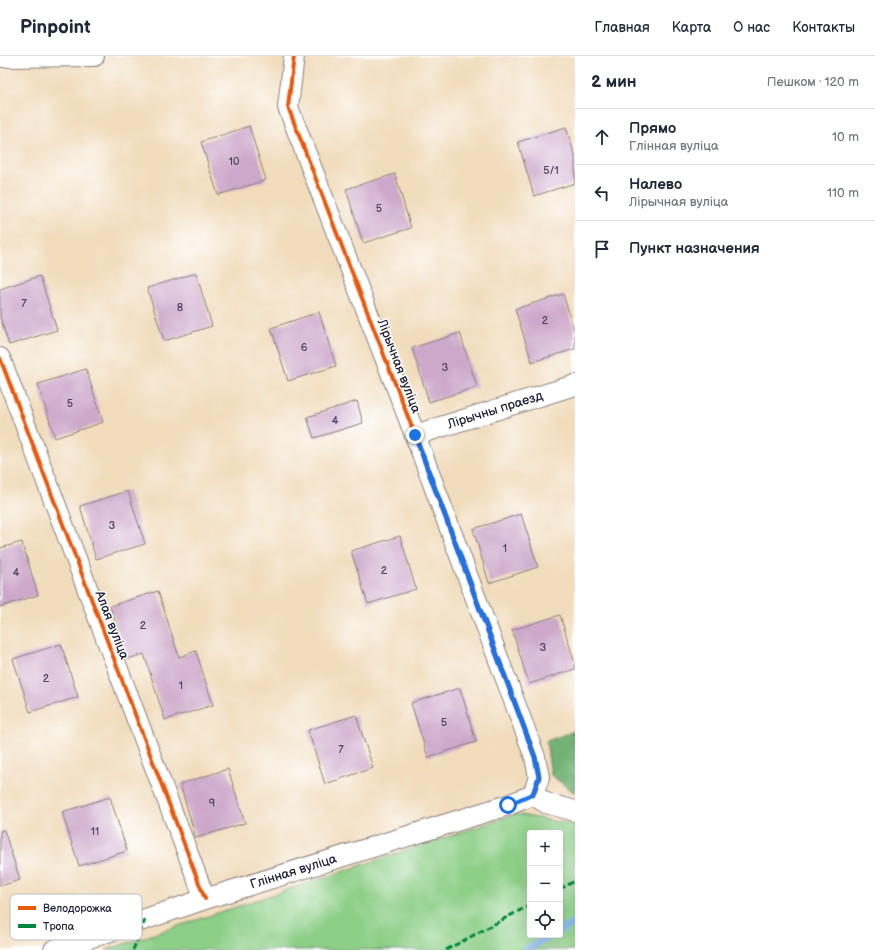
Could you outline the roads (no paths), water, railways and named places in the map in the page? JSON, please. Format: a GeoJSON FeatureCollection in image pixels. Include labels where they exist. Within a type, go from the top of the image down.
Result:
{"type":"FeatureCollection","features":[{"type":"Feature","properties":{"kind":"street"},"geometry":{"type":"LineString","coordinates":[[0,57],[94,56]]}},
{"type":"Feature","properties":{"kind":"street","name":"Лірычная вуліца"},"geometry":{"type":"LineString","coordinates":[[294,56],[288,107],[415,435],[535,757],[539,777],[533,794]]}},
{"type":"Feature","properties":{"kind":"street","name":"Алая вуліца"},"geometry":{"type":"LineString","coordinates":[[0,358],[205,899]]}},
{"type":"Feature","properties":{"kind":"street","name":"Лірычны праезд"},"geometry":{"type":"LineString","coordinates":[[415,435],[575,385]]}},
{"type":"Feature","properties":{"kind":"street"},"geometry":{"type":"LineString","coordinates":[[533,794],[546,803],[575,811]]}},
{"type":"Feature","properties":{"kind":"street","name":"Глінная вуліца"},"geometry":{"type":"LineString","coordinates":[[142,920],[205,899],[508,805],[533,794]]}},
{"type":"Feature","properties":{"kind":"street","name":"Глінная вуліца"},"geometry":{"type":"LineString","coordinates":[[54,950],[84,940]]}},
{"type":"Feature","properties":{"kind":"waterway"},"geometry":{"type":"LineString","coordinates":[[563,929],[575,922]]}},
{"type":"Feature","properties":{"kind":"waterway"},"geometry":{"type":"LineString","coordinates":[[525,950],[547,938]]}}]}
